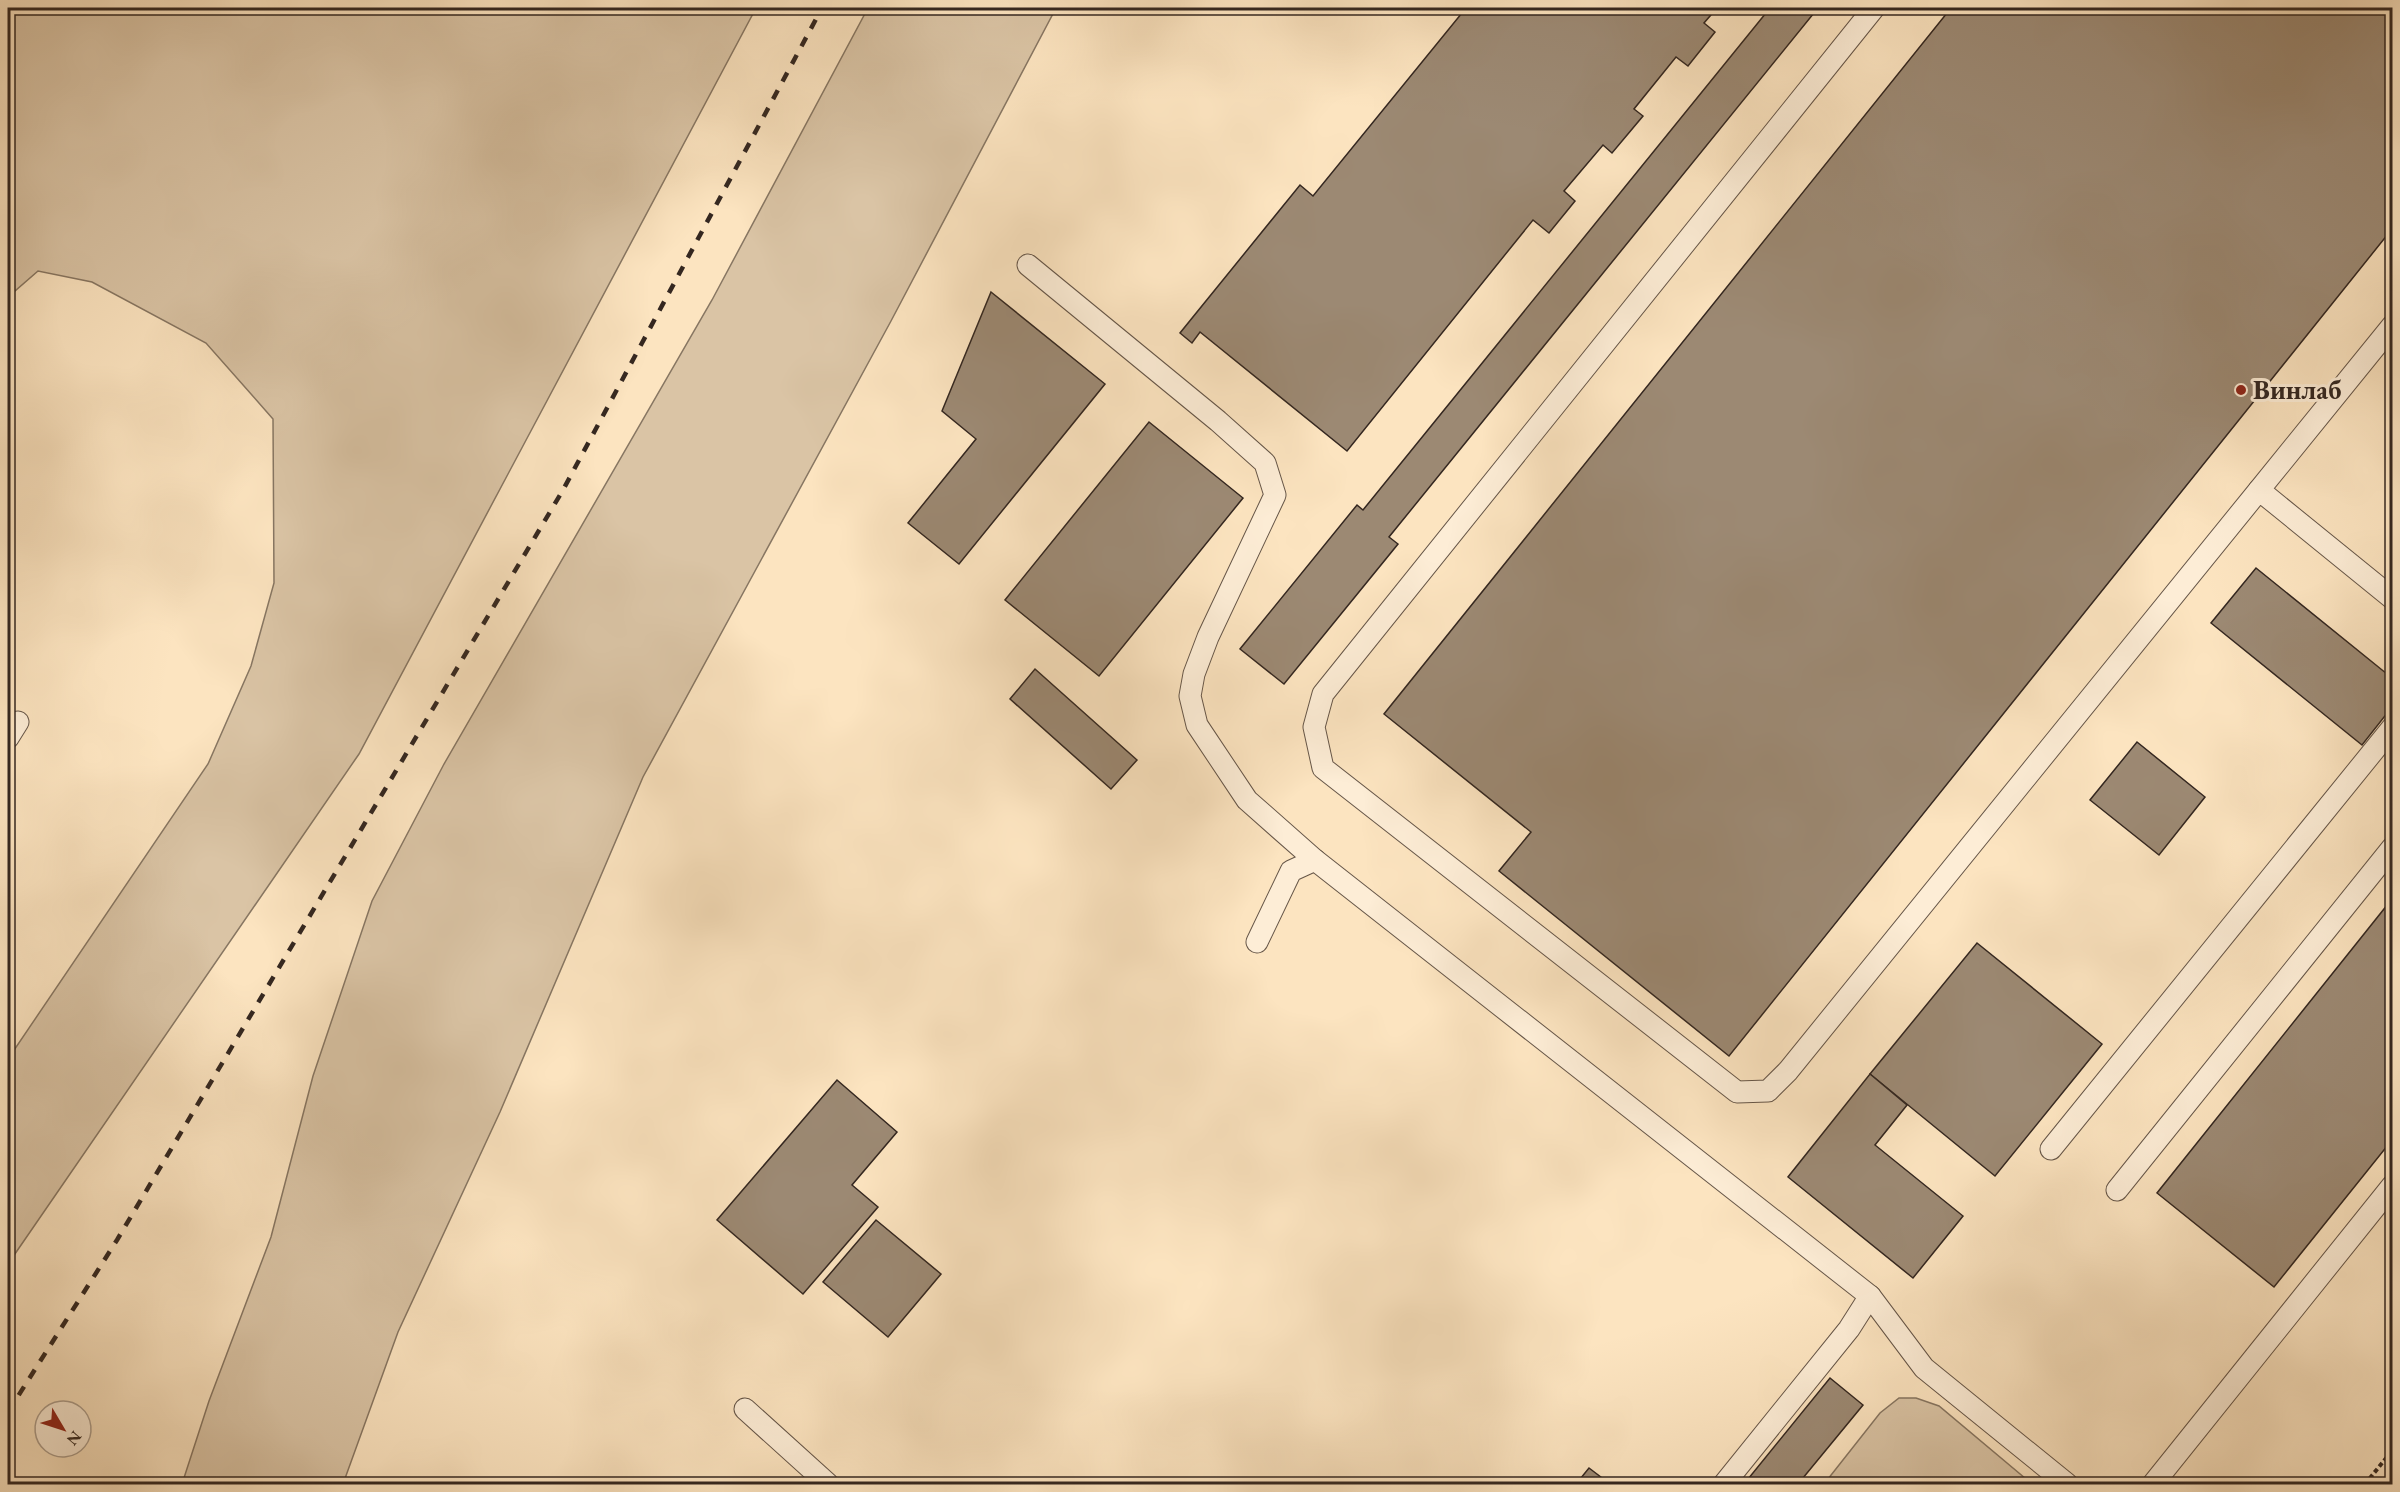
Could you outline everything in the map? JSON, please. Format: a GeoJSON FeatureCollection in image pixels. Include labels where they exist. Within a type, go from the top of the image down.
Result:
{"type":"FeatureCollection","features":[{"type":"Feature","properties":{"kind":"lane"},"geometry":{"type":"LineString","coordinates":[[1874,8],[1323,694],[1314,727],[1323,768],[1737,1092],[1767,1091],[1795,1062],[2392,326]]}},
{"type":"Feature","properties":{"kind":"lane"},"geometry":{"type":"LineString","coordinates":[[1028,265],[1218,421],[1265,464],[1275,495],[1208,637],[1194,674],[1190,696],[1197,725],[1247,800],[1315,860],[1870,1296],[1924,1368],[2067,1485]]}},
{"type":"Feature","properties":{"kind":"lane"},"geometry":{"type":"LineString","coordinates":[[2259,490],[2392,598]]}},
{"type":"Feature","properties":{"kind":"lane"},"geometry":{"type":"LineString","coordinates":[[2052,1149],[2392,728]]}},
{"type":"Feature","properties":{"kind":"lane"},"geometry":{"type":"LineString","coordinates":[[2117,1190],[2392,848]]}},
{"type":"Feature","properties":{"kind":"lane"},"geometry":{"type":"LineString","coordinates":[[1257,942],[1291,871],[1315,860]]}},
{"type":"Feature","properties":{"kind":"lane"},"geometry":{"type":"LineString","coordinates":[[2153,1485],[2392,1186]]}},
{"type":"Feature","properties":{"kind":"lane"},"geometry":{"type":"LineString","coordinates":[[1724,1485],[1849,1329],[1870,1296]]}},
{"type":"Feature","properties":{"kind":"lane"},"geometry":{"type":"LineString","coordinates":[[745,1408],[828,1485]]}},
{"type":"Feature","properties":{"kind":"path"},"geometry":{"type":"LineString","coordinates":[[2365,1485],[2392,1451]]}},
{"type":"Feature","properties":{"kind":"shaded area"},"geometry":{"type":"Polygon","coordinates":[[[8,8],[756,8],[359,754],[8,1264],[8,1059],[208,764],[251,666],[274,583],[273,419],[206,343],[92,282],[38,271],[8,297],[8,8]]]}},
{"type":"Feature","properties":{"kind":"shaded area"},"geometry":{"type":"Polygon","coordinates":[[[868,8],[1056,8],[891,321],[643,777],[500,1112],[398,1332],[343,1484],[182,1484],[209,1401],[271,1237],[313,1076],[372,901],[444,764],[712,300],[868,8]]]}},
{"type":"Feature","properties":{"kind":"shaded area"},"geometry":{"type":"Polygon","coordinates":[[[1899,1398],[1916,1398],[1939,1406],[2032,1484],[1824,1484],[1880,1413],[1899,1398]]]}},
{"type":"Feature","properties":{"kind":"building"},"geometry":{"type":"Polygon","coordinates":[[[1466,8],[1717,8],[1704,23],[1715,32],[1688,66],[1676,57],[1634,109],[1643,116],[1612,153],[1603,145],[1564,191],[1575,201],[1549,233],[1533,220],[1347,451],[1200,332],[1192,343],[1180,333],[1300,185],[1313,196],[1466,8]]]}},
{"type":"Feature","properties":{"kind":"building"},"geometry":{"type":"Polygon","coordinates":[[[1770,8],[1818,8],[1389,537],[1398,544],[1284,684],[1240,649],[1357,505],[1363,510],[1770,8]]]}},
{"type":"Feature","properties":{"kind":"building"},"geometry":{"type":"Polygon","coordinates":[[[1951,8],[2392,8],[2392,229],[1729,1056],[1499,871],[1531,832],[1384,714],[1951,8]]]}},
{"type":"Feature","properties":{"kind":"building"},"geometry":{"type":"Polygon","coordinates":[[[991,292],[1105,384],[959,564],[908,523],[976,439],[942,411],[991,292]]]}},
{"type":"Feature","properties":{"kind":"building"},"geometry":{"type":"Polygon","coordinates":[[[1149,422],[1243,498],[1099,676],[1005,600],[1149,422]]]}},
{"type":"Feature","properties":{"kind":"building"},"geometry":{"type":"Polygon","coordinates":[[[2256,568],[2392,678],[2392,707],[2362,745],[2211,623],[2256,568]]]}},
{"type":"Feature","properties":{"kind":"building"},"geometry":{"type":"Polygon","coordinates":[[[1035,669],[1137,760],[1111,789],[1010,699],[1035,669]]]}},
{"type":"Feature","properties":{"kind":"building"},"geometry":{"type":"Polygon","coordinates":[[[2137,742],[2205,797],[2159,855],[2090,800],[2137,742]]]}},
{"type":"Feature","properties":{"kind":"building"},"geometry":{"type":"Polygon","coordinates":[[[2392,899],[2392,1140],[2274,1287],[2157,1193],[2392,899]]]}},
{"type":"Feature","properties":{"kind":"building"},"geometry":{"type":"Polygon","coordinates":[[[1977,943],[2102,1044],[1995,1176],[1870,1074],[1977,943]]]}},
{"type":"Feature","properties":{"kind":"building"},"geometry":{"type":"Polygon","coordinates":[[[1870,1074],[1907,1105],[1875,1145],[1963,1216],[1913,1278],[1788,1177],[1870,1074]]]}},
{"type":"Feature","properties":{"kind":"building"},"geometry":{"type":"Polygon","coordinates":[[[837,1080],[897,1132],[852,1185],[878,1207],[803,1294],[717,1220],[837,1080]]]}},
{"type":"Feature","properties":{"kind":"building"},"geometry":{"type":"Polygon","coordinates":[[[876,1220],[941,1274],[888,1337],[823,1282],[876,1220]]]}},
{"type":"Feature","properties":{"kind":"building"},"geometry":{"type":"Polygon","coordinates":[[[1830,1378],[1863,1405],[1798,1484],[1744,1484],[1830,1378]]]}},
{"type":"Feature","properties":{"kind":"building"},"geometry":{"type":"Polygon","coordinates":[[[1589,1468],[1610,1484],[1576,1484],[1589,1468]]]}},
{"type":"Feature","properties":{"kind":"railway"},"geometry":{"type":"LineString","coordinates":[[8,1412],[117,1240],[563,490],[822,8]]}},
{"type":"Feature","properties":{"kind":"place","name":"Винлаб"},"geometry":{"type":"Point","coordinates":[2241,390]}}]}
